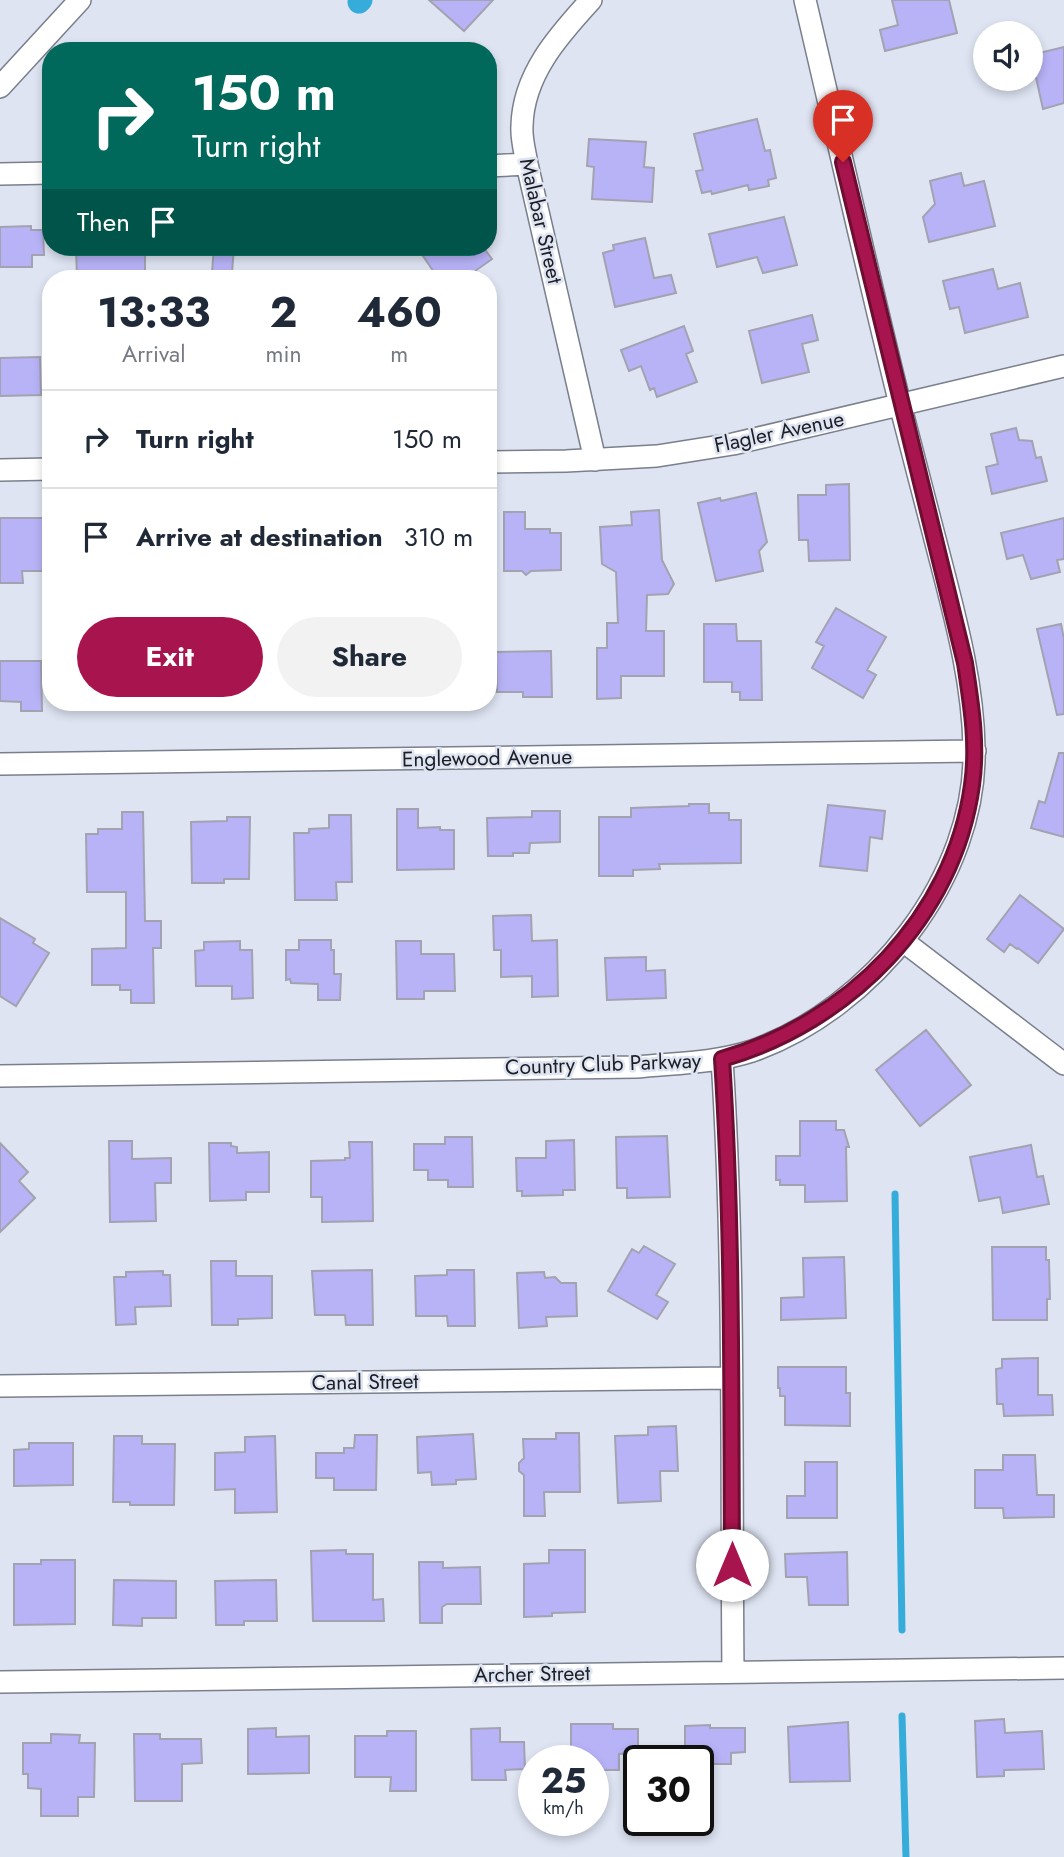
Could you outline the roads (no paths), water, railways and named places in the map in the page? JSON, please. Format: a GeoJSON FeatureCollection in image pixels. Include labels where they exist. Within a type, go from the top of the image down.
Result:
{"type":"FeatureCollection","features":[{"type":"Feature","properties":{"kind":"street"},"geometry":{"type":"LineString","coordinates":[[0,87],[80,0]]}},
{"type":"Feature","properties":{"kind":"street","name":"Malabar Street"},"geometry":{"type":"LineString","coordinates":[[591,0],[546,52],[534,76],[521,127],[527,164],[596,460]]}},
{"type":"Feature","properties":{"kind":"street","name":"Country Club Parkway"},"geometry":{"type":"LineString","coordinates":[[0,1076],[638,1067],[722,1059],[774,1041],[841,1002],[867,980],[903,941],[924,913],[941,882],[965,818],[975,751],[973,719],[965,663],[805,0]]}},
{"type":"Feature","properties":{"kind":"street"},"geometry":{"type":"LineString","coordinates":[[497,166],[527,164]]}},
{"type":"Feature","properties":{"kind":"street"},"geometry":{"type":"LineString","coordinates":[[0,174],[42,173]]}},
{"type":"Feature","properties":{"kind":"street","name":"Flagler Avenue"},"geometry":{"type":"LineString","coordinates":[[497,462],[657,456],[733,444],[1064,366]]}},
{"type":"Feature","properties":{"kind":"street"},"geometry":{"type":"LineString","coordinates":[[0,470],[42,469]]}},
{"type":"Feature","properties":{"kind":"street","name":"Englewood Avenue"},"geometry":{"type":"LineString","coordinates":[[0,764],[975,751]]}},
{"type":"Feature","properties":{"kind":"street"},"geometry":{"type":"LineString","coordinates":[[903,941],[1064,1064]]}},
{"type":"Feature","properties":{"kind":"street"},"geometry":{"type":"LineString","coordinates":[[722,1059],[731,1377],[733,1672]]}},
{"type":"Feature","properties":{"kind":"street","name":"Canal Street"},"geometry":{"type":"LineString","coordinates":[[0,1386],[731,1377]]}},
{"type":"Feature","properties":{"kind":"street","name":"Archer Street"},"geometry":{"type":"LineString","coordinates":[[0,1682],[1064,1668]]}},
{"type":"Feature","properties":{"kind":"waterway"},"geometry":{"type":"LineString","coordinates":[[895,1194],[902,1630]]}},
{"type":"Feature","properties":{"kind":"waterway"},"geometry":{"type":"LineString","coordinates":[[902,1716],[906,1857]]}}]}
